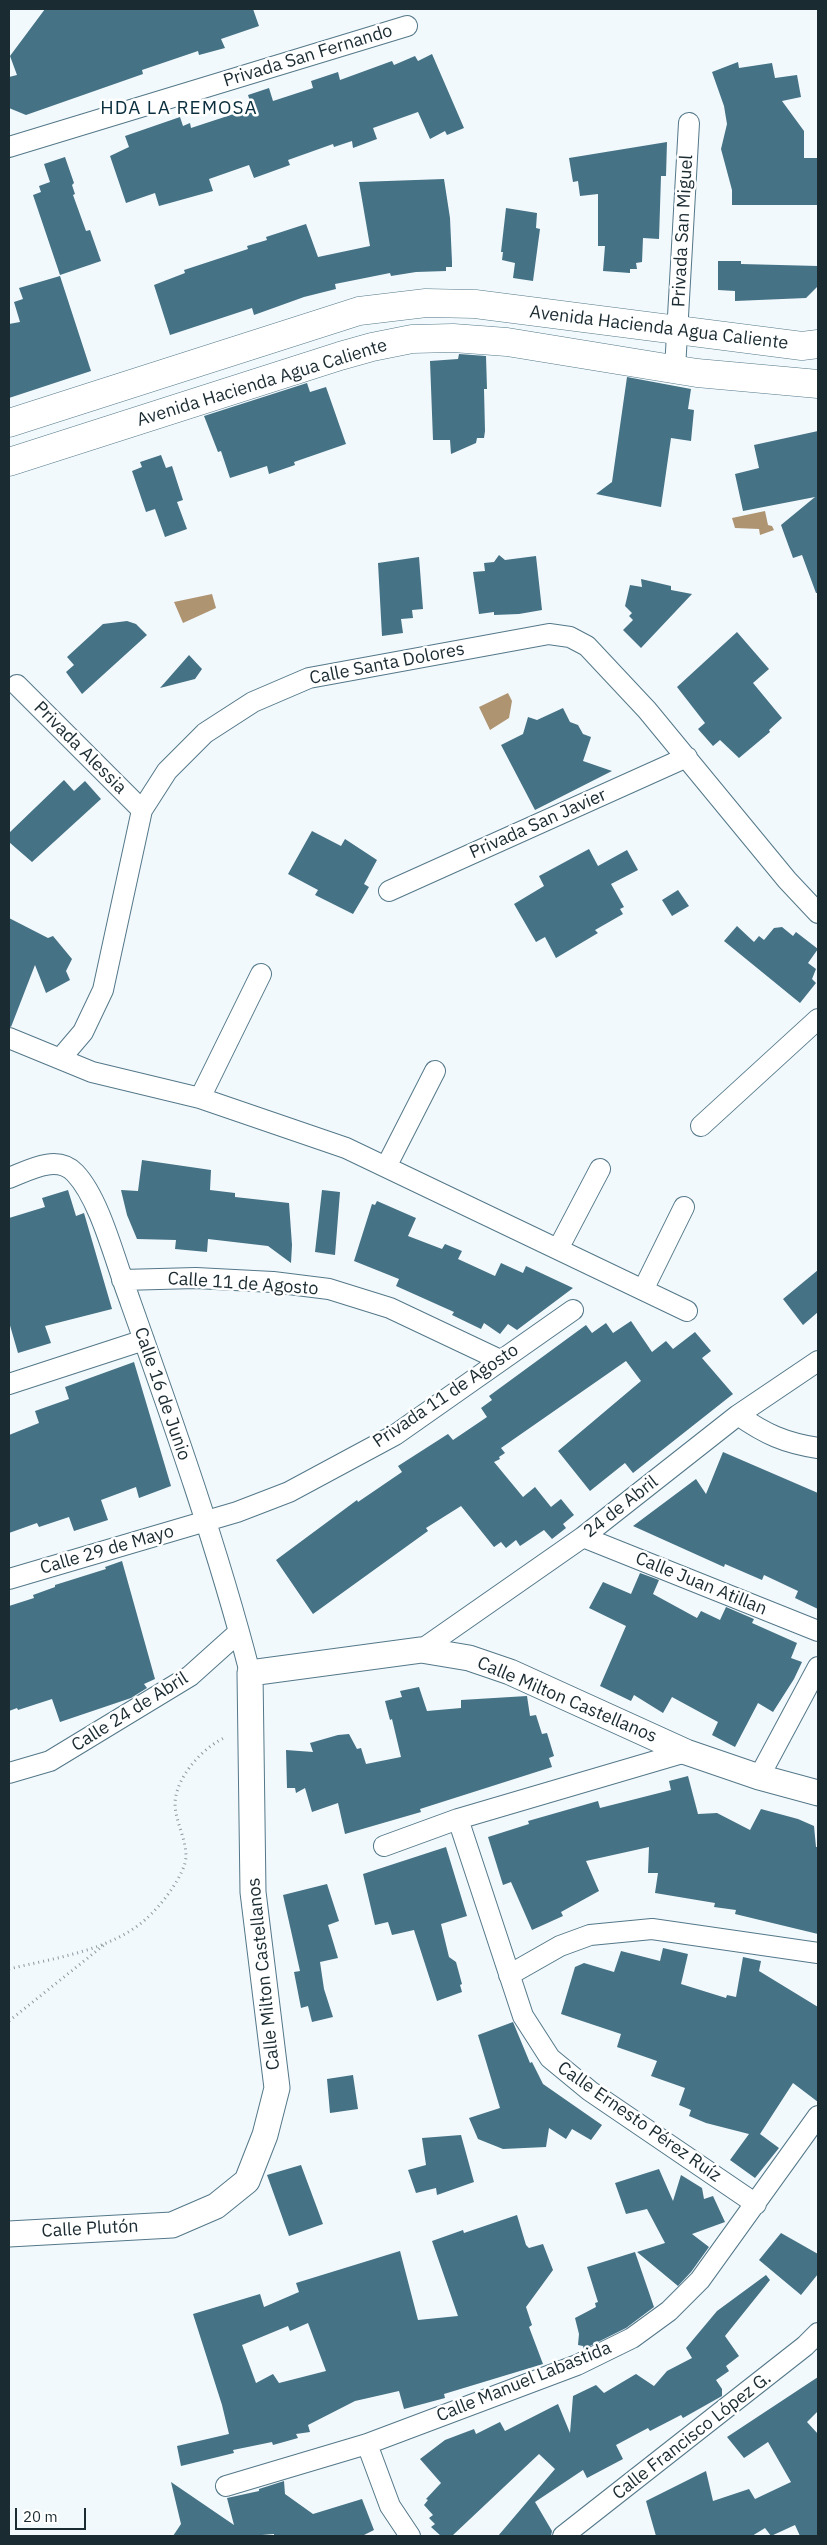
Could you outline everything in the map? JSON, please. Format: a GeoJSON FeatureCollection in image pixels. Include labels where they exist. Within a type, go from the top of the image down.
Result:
{"type":"FeatureCollection","features":[{"type":"Feature","properties":{"kind":"main road","name":"Avenida Hacienda Agua Caliente"},"geometry":{"type":"LineString","coordinates":[[9,423],[358,312],[393,306],[426,303],[475,304],[802,346],[818,344]]}},
{"type":"Feature","properties":{"kind":"main road","name":"Avenida Hacienda Agua Caliente"},"geometry":{"type":"LineString","coordinates":[[9,462],[340,356],[412,339],[454,338],[508,342],[706,374],[818,384]]}},
{"type":"Feature","properties":{"kind":"street","name":"Privada San Fernando"},"geometry":{"type":"LineString","coordinates":[[9,147],[407,26]]}},
{"type":"Feature","properties":{"kind":"street","name":"Privada San Miguel"},"geometry":{"type":"LineString","coordinates":[[675,369],[690,123]]}},
{"type":"Feature","properties":{"kind":"street","name":"Calle Santa Dolores"},"geometry":{"type":"LineString","coordinates":[[60,1059],[83,1032],[103,990],[142,810],[167,771],[205,733],[253,702],[309,678],[548,634],[570,637],[587,646],[648,710],[787,880],[818,913]]}},
{"type":"Feature","properties":{"kind":"street","name":"Privada Alessia"},"geometry":{"type":"LineString","coordinates":[[17,685],[142,810]]}},
{"type":"Feature","properties":{"kind":"street","name":"Privada San Javier"},"geometry":{"type":"LineString","coordinates":[[389,891],[687,757]]}},
{"type":"Feature","properties":{"kind":"street"},"geometry":{"type":"LineString","coordinates":[[200,1098],[261,974]]}},
{"type":"Feature","properties":{"kind":"street"},"geometry":{"type":"LineString","coordinates":[[701,1126],[818,1019]]}},
{"type":"Feature","properties":{"kind":"street"},"geometry":{"type":"LineString","coordinates":[[9,1038],[92,1072],[200,1098],[346,1148],[687,1311]]}},
{"type":"Feature","properties":{"kind":"street"},"geometry":{"type":"LineString","coordinates":[[386,1167],[435,1070]]}},
{"type":"Feature","properties":{"kind":"street","name":"Calle 16 de Junio"},"geometry":{"type":"LineString","coordinates":[[9,1178],[49,1163],[65,1166],[75,1173],[94,1203],[144,1340],[205,1521],[239,1632]]}},
{"type":"Feature","properties":{"kind":"street"},"geometry":{"type":"LineString","coordinates":[[558,1249],[600,1169]]}},
{"type":"Feature","properties":{"kind":"street"},"geometry":{"type":"LineString","coordinates":[[643,1290],[684,1207]]}},
{"type":"Feature","properties":{"kind":"street","name":"Calle 11 de Agosto"},"geometry":{"type":"LineString","coordinates":[[122,1280],[196,1278],[273,1282],[329,1290],[390,1308],[500,1360]]}},
{"type":"Feature","properties":{"kind":"street","name":"Privada 11 de Agosto"},"geometry":{"type":"LineString","coordinates":[[205,1521],[237,1512],[289,1492],[395,1435],[573,1310]]}},
{"type":"Feature","properties":{"kind":"street"},"geometry":{"type":"LineString","coordinates":[[9,1384],[144,1340]]}},
{"type":"Feature","properties":{"kind":"street","name":"24 de Abril"},"geometry":{"type":"LineString","coordinates":[[421,1650],[583,1537],[738,1415],[818,1361]]}},
{"type":"Feature","properties":{"kind":"street"},"geometry":{"type":"LineString","coordinates":[[738,1415],[761,1431],[791,1444],[818,1448]]}},
{"type":"Feature","properties":{"kind":"street","name":"Calle 29 de Mayo"},"geometry":{"type":"LineString","coordinates":[[9,1578],[205,1521]]}},
{"type":"Feature","properties":{"kind":"street","name":"Calle Juan Atillan"},"geometry":{"type":"LineString","coordinates":[[583,1537],[818,1631]]}},
{"type":"Feature","properties":{"kind":"street","name":"Calle Milton Castellanos"},"geometry":{"type":"LineString","coordinates":[[172,2224],[216,2206],[247,2181],[266,2135],[277,2088],[253,1892],[250,1673],[239,1632]]}},
{"type":"Feature","properties":{"kind":"street","name":"Calle 24 de Abril"},"geometry":{"type":"LineString","coordinates":[[9,1773],[50,1760],[182,1681],[239,1632]]}},
{"type":"Feature","properties":{"kind":"street","name":"Calle Milton Castellanos"},"geometry":{"type":"LineString","coordinates":[[250,1673],[421,1650],[469,1658],[510,1672],[686,1752],[759,1777],[818,1793]]}},
{"type":"Feature","properties":{"kind":"street"},"geometry":{"type":"LineString","coordinates":[[759,1777],[818,1667]]}},
{"type":"Feature","properties":{"kind":"street"},"geometry":{"type":"LineString","coordinates":[[384,1846],[458,1819],[686,1752]]}},
{"type":"Feature","properties":{"kind":"street","name":"Calle Ernesto Pérez Ruíz"},"geometry":{"type":"LineString","coordinates":[[458,1819],[522,2016],[550,2058],[590,2091],[756,2204]]}},
{"type":"Feature","properties":{"kind":"street"},"geometry":{"type":"LineString","coordinates":[[509,1975],[560,1946],[590,1935],[652,1928],[818,1953]]}},
{"type":"Feature","properties":{"kind":"street","name":"Calle Manuel Labastida"},"geometry":{"type":"LineString","coordinates":[[226,2486],[368,2444],[577,2365],[632,2338],[669,2311],[700,2280],[818,2116]]}},
{"type":"Feature","properties":{"kind":"street","name":"Calle Plutón"},"geometry":{"type":"LineString","coordinates":[[9,2234],[172,2224]]}},
{"type":"Feature","properties":{"kind":"street","name":"Calle Francisco López G."},"geometry":{"type":"LineString","coordinates":[[563,2536],[784,2363],[818,2333]]}},
{"type":"Feature","properties":{"kind":"street"},"geometry":{"type":"LineString","coordinates":[[368,2444],[390,2506],[410,2536]]}},
{"type":"Feature","properties":{"kind":"path"},"geometry":{"type":"LineString","coordinates":[[9,2021],[105,1944],[146,1919],[173,1888],[186,1857],[176,1804],[181,1782],[203,1751],[225,1737],[251,1731]]}},
{"type":"Feature","properties":{"kind":"path"},"geometry":{"type":"LineString","coordinates":[[9,1969],[105,1944]]}},
{"type":"Feature","properties":{"kind":"shaded area"},"geometry":{"type":"Polygon","coordinates":[[[765,511],[768,525],[772,526],[774,530],[760,535],[759,529],[735,528],[732,518],[765,511]]]}},
{"type":"Feature","properties":{"kind":"shaded area"},"geometry":{"type":"Polygon","coordinates":[[[212,594],[216,608],[183,623],[174,602],[212,594]]]}},
{"type":"Feature","properties":{"kind":"shaded area"},"geometry":{"type":"Polygon","coordinates":[[[508,693],[512,701],[509,718],[490,730],[479,707],[508,693]]]}},
{"type":"Feature","properties":{"kind":"building"},"geometry":{"type":"Polygon","coordinates":[[[45,9],[253,9],[259,26],[221,39],[225,48],[199,55],[198,51],[142,70],[143,74],[26,115],[9,108],[9,77],[17,75],[10,56],[45,9]]]}},
{"type":"Feature","properties":{"kind":"building"},"geometry":{"type":"Polygon","coordinates":[[[432,54],[464,128],[447,135],[445,131],[430,139],[418,112],[373,128],[377,139],[353,148],[352,141],[334,147],[333,144],[288,160],[290,165],[254,178],[249,165],[209,179],[213,191],[159,206],[155,193],[126,203],[110,156],[129,147],[125,136],[180,117],[183,126],[190,123],[191,128],[252,108],[248,95],[269,88],[273,101],[313,88],[311,81],[338,72],[340,80],[392,61],[394,65],[415,56],[418,61],[432,54]]]}},
{"type":"Feature","properties":{"kind":"building"},"geometry":{"type":"Polygon","coordinates":[[[738,62],[739,68],[772,63],[775,78],[797,75],[801,97],[782,101],[804,131],[804,158],[818,158],[818,205],[732,205],[732,190],[721,149],[727,124],[724,106],[712,72],[738,62]]]}},
{"type":"Feature","properties":{"kind":"building"},"geometry":{"type":"Polygon","coordinates":[[[667,142],[666,176],[661,176],[659,239],[643,238],[642,262],[636,263],[637,269],[630,269],[630,273],[603,271],[605,246],[598,246],[598,194],[580,196],[578,181],[573,182],[569,158],[667,142]]]}},
{"type":"Feature","properties":{"kind":"building"},"geometry":{"type":"Polygon","coordinates":[[[65,157],[74,183],[72,185],[75,194],[73,195],[86,231],[90,230],[101,261],[60,275],[33,195],[41,192],[39,186],[50,182],[44,164],[65,157]]]}},
{"type":"Feature","properties":{"kind":"building"},"geometry":{"type":"Polygon","coordinates":[[[444,179],[450,218],[452,262],[452,267],[446,267],[446,271],[416,272],[391,276],[390,273],[335,284],[336,289],[304,297],[254,315],[252,308],[170,335],[154,285],[185,273],[184,270],[248,249],[247,246],[267,240],[266,237],[306,224],[318,257],[370,246],[359,182],[444,179]]]}},
{"type":"Feature","properties":{"kind":"building"},"geometry":{"type":"Polygon","coordinates":[[[506,208],[537,213],[536,228],[540,229],[533,281],[513,278],[515,263],[502,260],[503,252],[501,252],[506,208]]]}},
{"type":"Feature","properties":{"kind":"building"},"geometry":{"type":"Polygon","coordinates":[[[718,261],[741,261],[741,264],[818,266],[818,286],[806,298],[735,301],[735,291],[718,290],[718,261]]]}},
{"type":"Feature","properties":{"kind":"building"},"geometry":{"type":"Polygon","coordinates":[[[60,276],[91,371],[9,398],[9,324],[20,322],[14,302],[23,299],[19,288],[60,276]]]}},
{"type":"Feature","properties":{"kind":"building"},"geometry":{"type":"Polygon","coordinates":[[[459,354],[486,356],[487,389],[484,389],[485,431],[484,438],[477,438],[476,443],[451,454],[450,440],[433,440],[430,361],[458,359],[459,354]]]}},
{"type":"Feature","properties":{"kind":"building"},"geometry":{"type":"Polygon","coordinates":[[[627,377],[691,389],[688,409],[694,410],[691,441],[671,438],[661,507],[596,494],[612,482],[627,377]]]}},
{"type":"Feature","properties":{"kind":"building"},"geometry":{"type":"Polygon","coordinates":[[[307,383],[310,392],[326,387],[346,444],[294,462],[295,465],[269,474],[267,466],[230,478],[221,451],[218,452],[204,416],[307,383]]]}},
{"type":"Feature","properties":{"kind":"building"},"geometry":{"type":"Polygon","coordinates":[[[818,431],[818,593],[816,593],[802,555],[793,558],[781,525],[815,497],[743,511],[735,474],[759,468],[754,445],[818,431]]]}},
{"type":"Feature","properties":{"kind":"building"},"geometry":{"type":"Polygon","coordinates":[[[161,455],[166,468],[172,466],[183,500],[177,502],[187,529],[165,537],[155,509],[146,512],[132,471],[142,467],[140,462],[161,455]]]}},
{"type":"Feature","properties":{"kind":"building"},"geometry":{"type":"Polygon","coordinates":[[[499,555],[505,560],[536,556],[542,610],[519,614],[494,615],[494,612],[479,614],[473,572],[485,571],[484,563],[494,562],[499,555]]]}},
{"type":"Feature","properties":{"kind":"building"},"geometry":{"type":"Polygon","coordinates":[[[419,557],[423,609],[412,610],[413,618],[401,619],[403,633],[382,636],[378,563],[419,557]]]}},
{"type":"Feature","properties":{"kind":"building"},"geometry":{"type":"Polygon","coordinates":[[[641,579],[671,586],[671,590],[692,594],[641,648],[623,630],[633,620],[629,616],[632,613],[625,606],[630,585],[642,587],[641,579]]]}},
{"type":"Feature","properties":{"kind":"building"},"geometry":{"type":"Polygon","coordinates":[[[127,621],[136,624],[147,635],[82,694],[66,672],[74,665],[67,657],[103,624],[127,621]]]}},
{"type":"Feature","properties":{"kind":"building"},"geometry":{"type":"Polygon","coordinates":[[[737,632],[769,669],[753,683],[782,718],[769,730],[770,732],[739,758],[720,740],[713,746],[698,729],[705,723],[677,687],[737,632]]]}},
{"type":"Feature","properties":{"kind":"building"},"geometry":{"type":"Polygon","coordinates":[[[189,655],[202,669],[195,679],[160,688],[189,655]]]}},
{"type":"Feature","properties":{"kind":"building"},"geometry":{"type":"Polygon","coordinates":[[[563,708],[570,722],[578,725],[583,734],[591,737],[583,761],[612,771],[535,810],[501,745],[523,734],[528,717],[537,720],[563,708]]]}},
{"type":"Feature","properties":{"kind":"building"},"geometry":{"type":"Polygon","coordinates":[[[64,780],[74,791],[85,781],[101,799],[32,862],[9,842],[9,833],[64,780]]]}},
{"type":"Feature","properties":{"kind":"building"},"geometry":{"type":"Polygon","coordinates":[[[312,831],[341,846],[345,839],[377,860],[364,884],[369,887],[353,914],[315,895],[318,890],[288,874],[312,831]]]}},
{"type":"Feature","properties":{"kind":"building"},"geometry":{"type":"Polygon","coordinates":[[[589,849],[598,866],[627,850],[638,870],[611,884],[624,907],[620,909],[623,914],[595,930],[598,933],[556,958],[545,937],[536,942],[514,904],[544,886],[539,876],[589,849]]]}},
{"type":"Feature","properties":{"kind":"building"},"geometry":{"type":"Polygon","coordinates":[[[678,890],[689,906],[672,916],[662,900],[678,890]]]}},
{"type":"Feature","properties":{"kind":"building"},"geometry":{"type":"Polygon","coordinates":[[[9,918],[48,938],[53,936],[72,959],[66,971],[70,980],[46,993],[35,965],[11,1027],[9,1026],[9,918]]]}},
{"type":"Feature","properties":{"kind":"building"},"geometry":{"type":"Polygon","coordinates":[[[737,926],[754,942],[759,936],[764,940],[774,928],[782,927],[793,936],[796,932],[818,949],[808,963],[816,969],[812,979],[816,983],[800,1003],[724,941],[737,926]]]}},
{"type":"Feature","properties":{"kind":"building"},"geometry":{"type":"Polygon","coordinates":[[[142,1160],[211,1170],[210,1190],[235,1193],[235,1197],[289,1203],[292,1245],[291,1263],[268,1246],[208,1239],[207,1252],[175,1249],[176,1240],[137,1239],[127,1215],[121,1190],[138,1191],[142,1160]]]}},
{"type":"Feature","properties":{"kind":"building"},"geometry":{"type":"Polygon","coordinates":[[[68,1190],[76,1216],[84,1213],[112,1309],[45,1326],[51,1343],[18,1353],[9,1322],[9,1218],[45,1207],[42,1198],[68,1190]]]}},
{"type":"Feature","properties":{"kind":"building"},"geometry":{"type":"Polygon","coordinates":[[[322,1190],[340,1192],[335,1255],[315,1252],[322,1190]]]}},
{"type":"Feature","properties":{"kind":"building"},"geometry":{"type":"Polygon","coordinates":[[[377,1201],[416,1218],[408,1236],[442,1249],[445,1244],[462,1251],[458,1259],[495,1276],[501,1263],[523,1273],[526,1266],[573,1288],[517,1330],[508,1324],[500,1334],[484,1323],[481,1329],[452,1315],[454,1312],[396,1286],[399,1279],[354,1261],[372,1204],[375,1205],[377,1201]]]}},
{"type":"Feature","properties":{"kind":"building"},"geometry":{"type":"Polygon","coordinates":[[[818,1270],[818,1312],[803,1325],[783,1299],[818,1270]]]}},
{"type":"Feature","properties":{"kind":"building"},"geometry":{"type":"Polygon","coordinates":[[[631,1321],[652,1352],[666,1341],[673,1349],[695,1332],[711,1351],[702,1358],[733,1394],[633,1473],[625,1463],[590,1491],[558,1451],[641,1381],[626,1361],[501,1448],[505,1453],[494,1462],[523,1497],[535,1487],[551,1507],[561,1499],[574,1515],[563,1524],[566,1528],[552,1539],[544,1530],[520,1546],[516,1540],[506,1548],[501,1542],[494,1547],[461,1506],[426,1528],[428,1531],[313,1614],[276,1560],[357,1500],[358,1502],[402,1472],[398,1466],[448,1434],[453,1440],[487,1417],[481,1408],[492,1400],[489,1396],[586,1325],[592,1333],[606,1323],[613,1333],[631,1321]]]}},
{"type":"Feature","properties":{"kind":"building"},"geometry":{"type":"Polygon","coordinates":[[[134,1362],[171,1486],[139,1498],[136,1487],[101,1500],[108,1520],[74,1531],[69,1517],[39,1527],[37,1523],[9,1533],[9,1435],[39,1423],[35,1411],[69,1399],[65,1387],[134,1362]]]}},
{"type":"Feature","properties":{"kind":"building"},"geometry":{"type":"Polygon","coordinates":[[[723,1452],[818,1493],[818,1609],[795,1598],[798,1591],[764,1575],[762,1580],[725,1564],[724,1567],[633,1526],[696,1479],[706,1494],[723,1452]]]}},
{"type":"Feature","properties":{"kind":"building"},"geometry":{"type":"Polygon","coordinates":[[[122,1561],[155,1679],[144,1684],[147,1688],[131,1698],[60,1722],[52,1699],[9,1711],[9,1606],[34,1598],[33,1595],[55,1587],[55,1585],[106,1569],[105,1567],[122,1561]]]}},
{"type":"Feature","properties":{"kind":"building"},"geometry":{"type":"Polygon","coordinates":[[[640,1573],[659,1580],[653,1594],[697,1618],[701,1611],[720,1620],[726,1607],[754,1619],[752,1623],[797,1643],[791,1658],[802,1662],[794,1679],[773,1712],[758,1703],[735,1747],[712,1735],[718,1722],[672,1697],[663,1713],[634,1695],[631,1701],[600,1686],[626,1626],[589,1608],[603,1582],[631,1594],[640,1573]]]}},
{"type":"Feature","properties":{"kind":"building"},"geometry":{"type":"Polygon","coordinates":[[[419,1687],[427,1711],[461,1708],[461,1700],[527,1696],[530,1716],[536,1715],[542,1734],[547,1733],[554,1756],[549,1758],[552,1767],[420,1809],[421,1812],[345,1834],[338,1803],[312,1812],[305,1788],[296,1793],[295,1788],[287,1788],[286,1750],[313,1752],[310,1743],[338,1735],[349,1734],[357,1749],[361,1748],[366,1764],[401,1757],[392,1719],[390,1720],[385,1701],[402,1697],[400,1691],[419,1687]]]}},
{"type":"Feature","properties":{"kind":"building"},"geometry":{"type":"Polygon","coordinates":[[[688,1776],[698,1814],[717,1813],[750,1830],[761,1809],[798,1819],[814,1826],[816,1847],[818,1847],[818,1934],[735,1914],[736,1910],[714,1907],[715,1903],[655,1893],[658,1873],[648,1873],[649,1847],[586,1861],[599,1891],[561,1912],[563,1916],[532,1930],[511,1882],[503,1885],[488,1837],[529,1824],[528,1821],[598,1801],[600,1808],[671,1790],[669,1781],[688,1776]]]}},
{"type":"Feature","properties":{"kind":"building"},"geometry":{"type":"Polygon","coordinates":[[[446,1847],[467,1916],[441,1924],[449,1957],[456,1962],[462,1984],[460,1985],[462,1992],[437,2001],[414,1930],[392,1935],[388,1922],[375,1925],[363,1874],[446,1847]]]}},
{"type":"Feature","properties":{"kind":"building"},"geometry":{"type":"Polygon","coordinates":[[[327,1884],[339,1921],[328,1925],[338,1958],[320,1962],[324,1989],[333,2017],[312,2022],[308,2006],[301,2008],[294,1972],[300,1971],[283,1895],[327,1884]]]}},
{"type":"Feature","properties":{"kind":"building"},"geometry":{"type":"Polygon","coordinates":[[[663,1948],[688,1954],[681,1984],[726,1998],[727,1995],[736,1997],[743,1957],[761,1961],[759,1971],[818,2007],[818,2102],[793,2083],[760,2134],[779,2148],[755,2178],[730,2160],[749,2134],[706,2123],[689,2116],[691,2110],[679,2105],[685,2088],[651,2076],[657,2061],[617,2047],[621,2034],[561,2014],[575,1967],[584,1963],[614,1972],[621,1951],[660,1961],[663,1948]]]}},
{"type":"Feature","properties":{"kind":"building"},"geometry":{"type":"Polygon","coordinates":[[[513,2022],[530,2063],[532,2062],[543,2084],[602,2125],[591,2140],[572,2129],[566,2139],[549,2128],[546,2147],[503,2149],[478,2139],[469,2118],[500,2108],[478,2035],[513,2022]]]}},
{"type":"Feature","properties":{"kind":"building"},"geometry":{"type":"Polygon","coordinates":[[[353,2075],[358,2109],[330,2113],[327,2079],[353,2075]]]}},
{"type":"Feature","properties":{"kind":"building"},"geometry":{"type":"Polygon","coordinates":[[[461,2135],[474,2182],[437,2195],[436,2188],[416,2193],[408,2170],[426,2165],[422,2138],[461,2135]]]}},
{"type":"Feature","properties":{"kind":"building"},"geometry":{"type":"Polygon","coordinates":[[[301,2165],[323,2224],[289,2236],[267,2175],[301,2165]]]}},
{"type":"Feature","properties":{"kind":"building"},"geometry":{"type":"Polygon","coordinates":[[[659,2169],[673,2201],[681,2175],[702,2188],[704,2199],[713,2196],[725,2222],[692,2234],[709,2247],[678,2286],[637,2252],[665,2243],[647,2209],[626,2214],[615,2183],[659,2169]]]}},
{"type":"Feature","properties":{"kind":"building"},"geometry":{"type":"Polygon","coordinates":[[[517,2215],[526,2245],[529,2248],[543,2244],[553,2270],[526,2307],[532,2325],[529,2327],[543,2364],[444,2394],[445,2398],[404,2409],[399,2391],[355,2401],[308,2425],[310,2432],[296,2434],[298,2438],[273,2445],[272,2442],[233,2450],[234,2453],[181,2466],[177,2446],[229,2434],[222,2405],[193,2314],[260,2294],[264,2307],[299,2292],[296,2283],[400,2251],[418,2320],[458,2316],[432,2241],[463,2230],[464,2233],[517,2215]],[[308,2323],[290,2331],[288,2326],[242,2345],[256,2383],[273,2374],[279,2383],[326,2371],[308,2323]]]}},
{"type":"Feature","properties":{"kind":"building"},"geometry":{"type":"Polygon","coordinates":[[[781,2233],[818,2254],[818,2274],[801,2295],[759,2260],[781,2233]]]}},
{"type":"Feature","properties":{"kind":"building"},"geometry":{"type":"Polygon","coordinates":[[[635,2252],[654,2307],[626,2328],[584,2349],[583,2346],[578,2345],[579,2334],[575,2318],[596,2307],[595,2303],[598,2302],[587,2267],[635,2252]]]}},
{"type":"Feature","properties":{"kind":"building"},"geometry":{"type":"Polygon","coordinates":[[[766,2275],[770,2280],[725,2336],[739,2356],[726,2366],[729,2371],[716,2380],[722,2389],[722,2396],[683,2418],[681,2415],[650,2431],[648,2428],[616,2445],[623,2459],[587,2478],[583,2470],[535,2502],[552,2531],[551,2536],[498,2536],[555,2469],[539,2454],[452,2536],[441,2536],[431,2527],[435,2524],[429,2518],[433,2515],[424,2505],[428,2500],[426,2499],[441,2483],[420,2459],[445,2440],[474,2429],[476,2434],[500,2422],[505,2431],[558,2404],[570,2433],[573,2396],[596,2385],[604,2393],[636,2374],[654,2386],[667,2371],[692,2358],[686,2348],[717,2311],[766,2275]]]}},
{"type":"Feature","properties":{"kind":"building"},"geometry":{"type":"Polygon","coordinates":[[[818,2377],[818,2411],[807,2422],[818,2434],[818,2536],[800,2536],[795,2525],[771,2536],[765,2528],[752,2536],[656,2536],[646,2501],[706,2471],[713,2501],[749,2489],[755,2499],[791,2482],[768,2442],[744,2458],[727,2437],[818,2377]]]}},
{"type":"Feature","properties":{"kind":"building"},"geometry":{"type":"Polygon","coordinates":[[[284,2481],[285,2494],[313,2514],[362,2499],[374,2530],[362,2536],[274,2536],[274,2534],[250,2536],[173,2536],[181,2524],[171,2482],[234,2525],[227,2498],[259,2491],[259,2489],[284,2481]]]}},
{"type":"Feature","properties":{"kind":"district","name":"HDA LA REMOSA"},"geometry":{"type":"Point","coordinates":[179,109]}}]}
